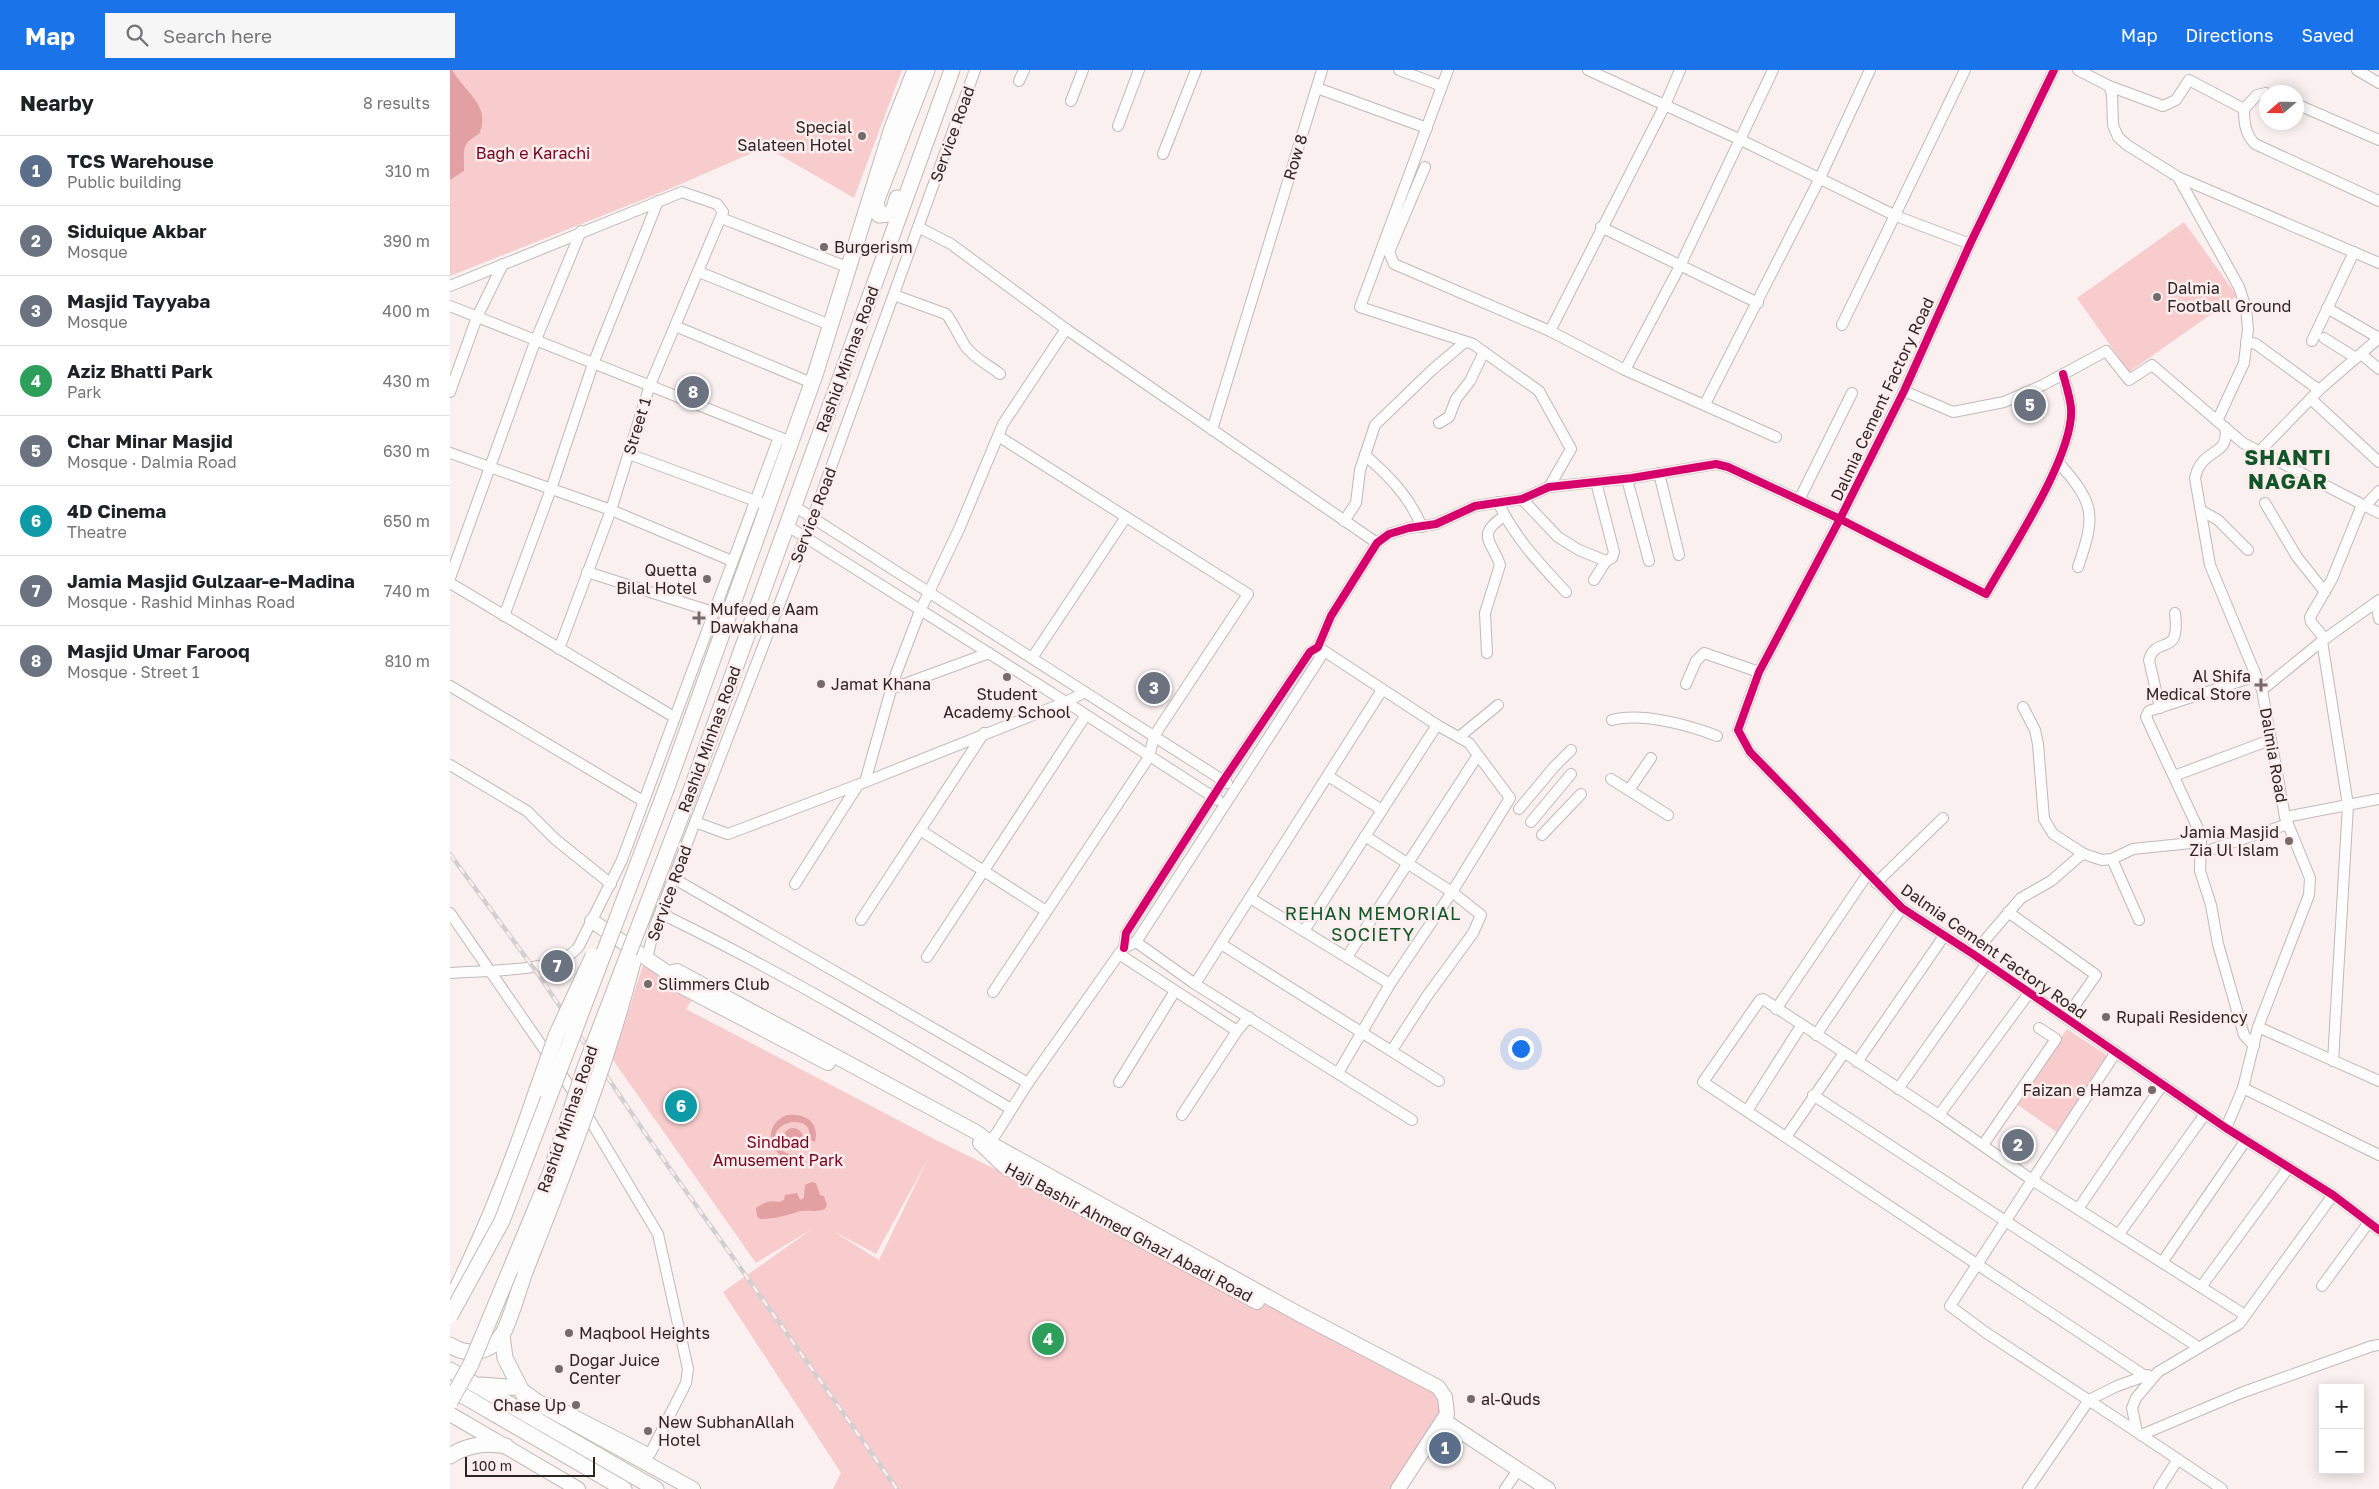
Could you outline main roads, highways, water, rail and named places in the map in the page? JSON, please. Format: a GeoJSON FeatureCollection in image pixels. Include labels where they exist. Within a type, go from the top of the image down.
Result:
{"type":"FeatureCollection","features":[{"type":"Feature","properties":{"kind":"main road","name":"Rashid Minhas Road"},"geometry":{"type":"LineString","coordinates":[[450,1316],[502,1221],[667,787],[762,504],[785,440],[812,383],[892,128],[915,70]]}},
{"type":"Feature","properties":{"kind":"main road"},"geometry":{"type":"LineString","coordinates":[[927,70],[876,202],[879,215],[889,214],[894,209],[904,177],[951,70]]}},
{"type":"Feature","properties":{"kind":"main road","name":"Rashid Minhas Road"},"geometry":{"type":"LineString","coordinates":[[450,1402],[471,1364],[550,1174],[584,1070],[688,798],[951,70]]}},
{"type":"Feature","properties":{"kind":"main road"},"geometry":{"type":"LineString","coordinates":[[450,1302],[482,1239],[503,1188],[556,1036],[591,959],[624,899]]}},
{"type":"Feature","properties":{"kind":"main road"},"geometry":{"type":"LineString","coordinates":[[536,1420],[525,1393],[505,1358],[502,1335],[608,1048],[633,963],[638,926]]}},
{"type":"Feature","properties":{"kind":"main road"},"geometry":{"type":"LineString","coordinates":[[450,1345],[464,1352],[472,1353],[491,1345],[502,1335]]}},
{"type":"Feature","properties":{"kind":"main road"},"geometry":{"type":"LineString","coordinates":[[450,1370],[656,1489]]}},
{"type":"Feature","properties":{"kind":"main road"},"geometry":{"type":"LineString","coordinates":[[478,1385],[525,1393]]}},
{"type":"Feature","properties":{"kind":"main road"},"geometry":{"type":"LineString","coordinates":[[450,1388],[624,1489]]}},
{"type":"Feature","properties":{"kind":"main road"},"geometry":{"type":"LineString","coordinates":[[450,1456],[475,1446],[491,1443],[506,1446]]}},
{"type":"Feature","properties":{"kind":"railway"},"geometry":{"type":"LineString","coordinates":[[450,854],[538,974],[649,1139],[897,1489]]}},
{"type":"Feature","properties":{"kind":"place","name":"Special Salateen Hotel"},"geometry":{"type":"Point","coordinates":[862,136]}},
{"type":"Feature","properties":{"kind":"place","name":"Burgerism"},"geometry":{"type":"Point","coordinates":[824,247]}},
{"type":"Feature","properties":{"kind":"place","name":"Dalmia Football Ground"},"geometry":{"type":"Point","coordinates":[2157,297]}},
{"type":"Feature","properties":{"kind":"place","name":"Masjid Umar Farooq"},"geometry":{"type":"Point","coordinates":[693,392]}},
{"type":"Feature","properties":{"kind":"place","name":"Char Minar Masjid"},"geometry":{"type":"Point","coordinates":[2030,405]}},
{"type":"Feature","properties":{"kind":"place","name":"Quetta Bilal Hotel"},"geometry":{"type":"Point","coordinates":[707,579]}},
{"type":"Feature","properties":{"kind":"place","name":"Mufeed e Aam Dawakhana"},"geometry":{"type":"Point","coordinates":[699,618]}},
{"type":"Feature","properties":{"kind":"place","name":"Student Academy School"},"geometry":{"type":"Point","coordinates":[1007,677]}},
{"type":"Feature","properties":{"kind":"place","name":"Jamat Khana"},"geometry":{"type":"Point","coordinates":[821,684]}},
{"type":"Feature","properties":{"kind":"place","name":"Al Shifa Medical Store"},"geometry":{"type":"Point","coordinates":[2261,685]}},
{"type":"Feature","properties":{"kind":"place","name":"Masjid Tayyaba"},"geometry":{"type":"Point","coordinates":[1154,688]}},
{"type":"Feature","properties":{"kind":"place","name":"Jamia Masjid Zia Ul Islam"},"geometry":{"type":"Point","coordinates":[2289,841]}},
{"type":"Feature","properties":{"kind":"place","name":"Jamia Masjid Gulzaar-e-Madina"},"geometry":{"type":"Point","coordinates":[557,966]}},
{"type":"Feature","properties":{"kind":"place","name":"Slimmers Club"},"geometry":{"type":"Point","coordinates":[648,984]}},
{"type":"Feature","properties":{"kind":"place","name":"Rupali Residency"},"geometry":{"type":"Point","coordinates":[2106,1017]}},
{"type":"Feature","properties":{"kind":"place","name":"Faizan e Hamza"},"geometry":{"type":"Point","coordinates":[2152,1090]}},
{"type":"Feature","properties":{"kind":"place","name":"4D Cinema"},"geometry":{"type":"Point","coordinates":[681,1106]}},
{"type":"Feature","properties":{"kind":"place","name":"Siduique Akbar"},"geometry":{"type":"Point","coordinates":[2018,1145]}},
{"type":"Feature","properties":{"kind":"place","name":"Maqbool Heights"},"geometry":{"type":"Point","coordinates":[569,1333]}},
{"type":"Feature","properties":{"kind":"place","name":"Aziz Bhatti Park"},"geometry":{"type":"Point","coordinates":[1048,1339]}},
{"type":"Feature","properties":{"kind":"place","name":"Dogar Juice Center"},"geometry":{"type":"Point","coordinates":[559,1369]}},
{"type":"Feature","properties":{"kind":"place","name":"al-Quds"},"geometry":{"type":"Point","coordinates":[1471,1399]}},
{"type":"Feature","properties":{"kind":"place","name":"Chase Up"},"geometry":{"type":"Point","coordinates":[576,1405]}},
{"type":"Feature","properties":{"kind":"place","name":"New SubhanAllah Hotel"},"geometry":{"type":"Point","coordinates":[648,1431]}},
{"type":"Feature","properties":{"kind":"place","name":"TCS Warehouse"},"geometry":{"type":"Point","coordinates":[1445,1448]}},
{"type":"Feature","properties":{"kind":"district","name":"SHANTI NAGAR"},"geometry":{"type":"Point","coordinates":[2288,470]}},
{"type":"Feature","properties":{"kind":"district","name":"REHAN MEMORIAL SOCIETY"},"geometry":{"type":"Point","coordinates":[1373,924]}},
{"type":"Feature","properties":{"kind":"park label","name":"Bagh e Karachi"},"geometry":{"type":"Point","coordinates":[533,153]}},
{"type":"Feature","properties":{"kind":"park label","name":"Sindbad Amusement Park"},"geometry":{"type":"Point","coordinates":[778,1151]}}]}
